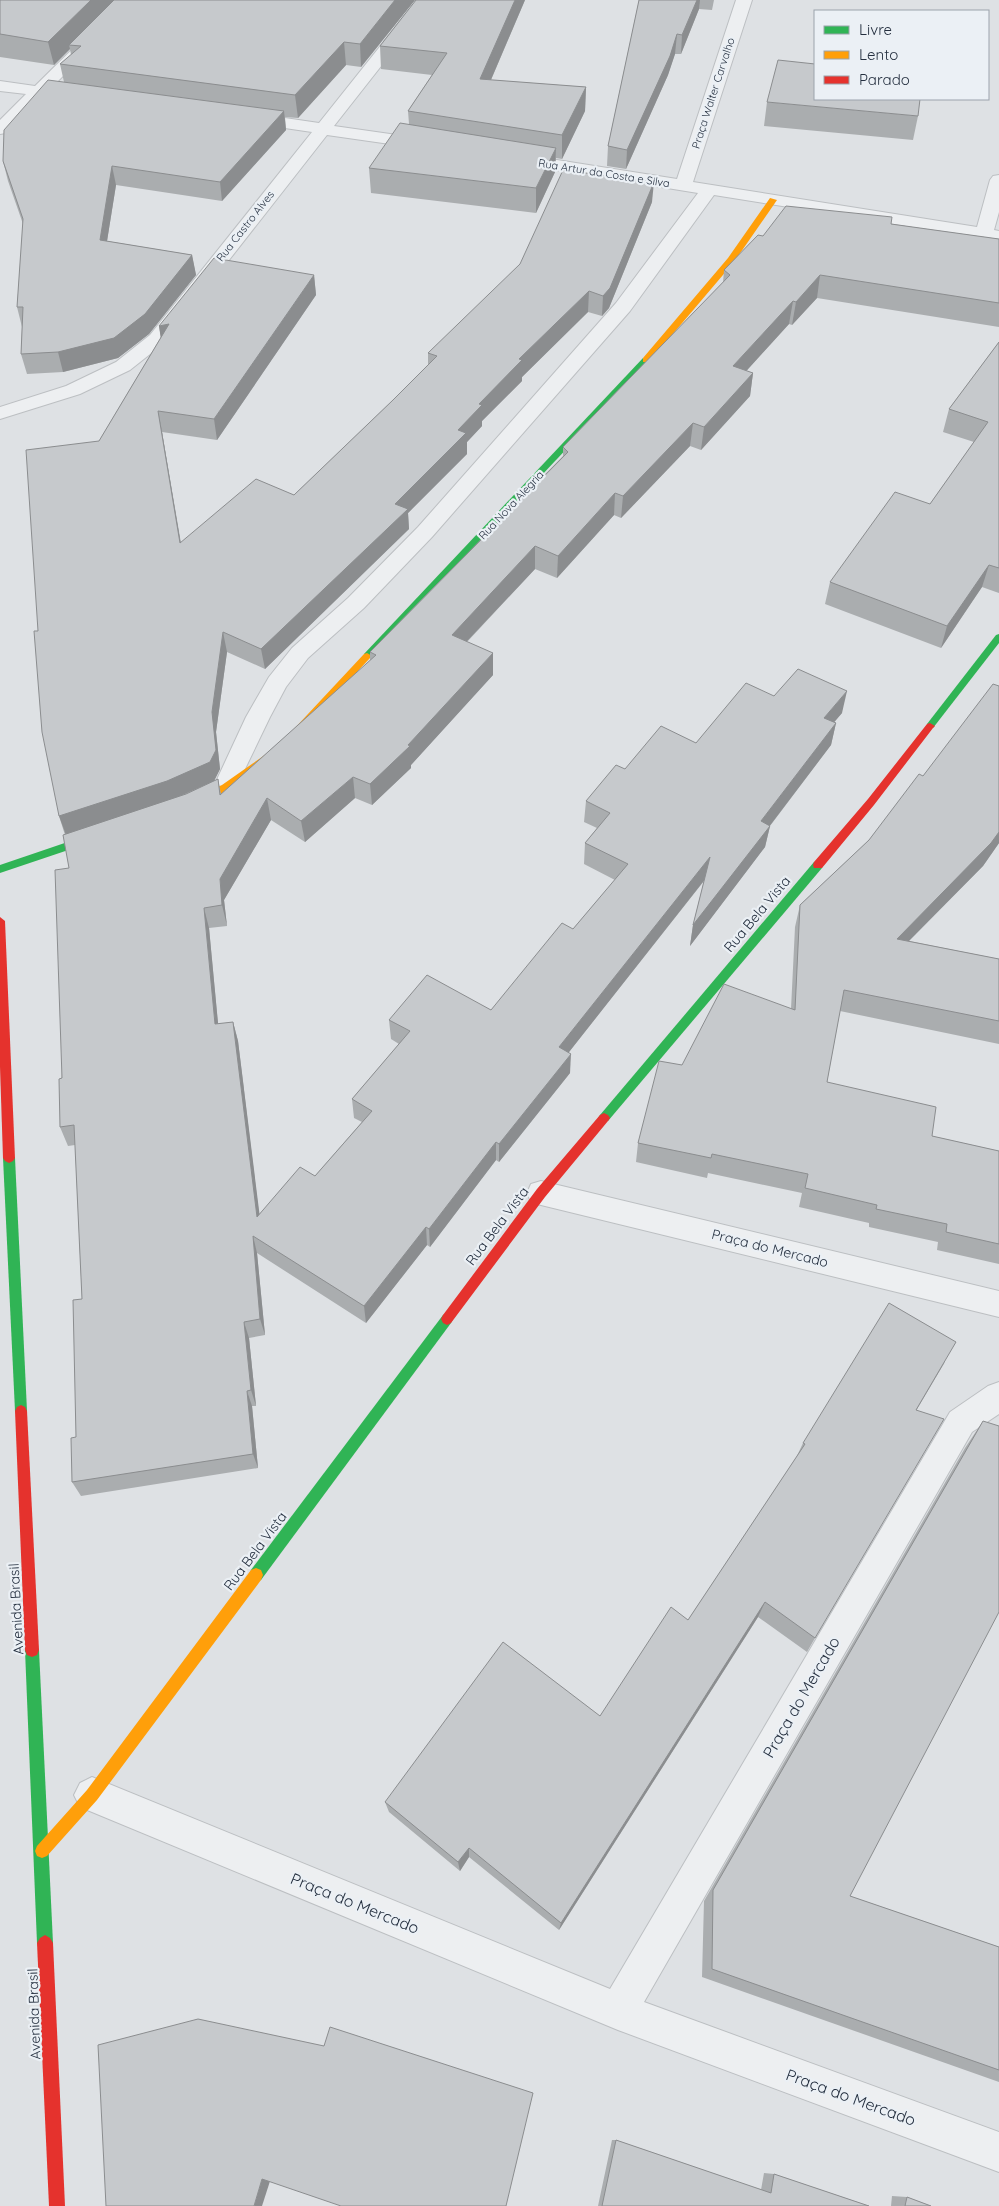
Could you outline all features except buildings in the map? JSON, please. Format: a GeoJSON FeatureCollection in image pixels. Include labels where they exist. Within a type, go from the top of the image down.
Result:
{"type":"FeatureCollection","features":[{"type":"Feature","properties":{"kind":"street"},"geometry":{"type":"LineString","coordinates":[[0,129],[131,0]]}},
{"type":"Feature","properties":{"kind":"street","name":"Rua Castro Alves"},"geometry":{"type":"LineString","coordinates":[[0,413],[73,390],[122,366],[157,339],[425,0]]}},
{"type":"Feature","properties":{"kind":"street","name":"Praça Walter Carvalho"},"geometry":{"type":"LineString","coordinates":[[683,186],[744,0]]}},
{"type":"Feature","properties":{"kind":"street"},"geometry":{"type":"LineString","coordinates":[[0,86],[97,98]]}},
{"type":"Feature","properties":{"kind":"street"},"geometry":{"type":"LineString","coordinates":[[234,116],[440,146]]}},
{"type":"Feature","properties":{"kind":"street","name":"Rua Artur da Costa e Silva"},"geometry":{"type":"LineString","coordinates":[[498,156],[991,235]]}},
{"type":"Feature","properties":{"kind":"street"},"geometry":{"type":"LineString","coordinates":[[991,235],[999,180]]}},
{"type":"Feature","properties":{"kind":"street"},"geometry":{"type":"LineString","coordinates":[[225,788],[272,692],[300,653],[356,603],[438,517],[623,307],[709,190]]}},
{"type":"Feature","properties":{"kind":"street","name":"Rua Nova Alegria"},"geometry":{"type":"LineString","coordinates":[[172,811],[225,788],[282,747],[666,339],[731,260],[773,200]]}},
{"type":"Feature","properties":{"kind":"street","name":"Rua Bela Vista"},"geometry":{"type":"LineString","coordinates":[[42,1851],[92,1795],[541,1193],[871,802],[999,637]]}},
{"type":"Feature","properties":{"kind":"street"},"geometry":{"type":"LineString","coordinates":[[0,869],[108,832]]}},
{"type":"Feature","properties":{"kind":"street","name":"Avenida Brasil"},"geometry":{"type":"LineString","coordinates":[[0,921],[1,1029],[42,1851],[57,2206]]}},
{"type":"Feature","properties":{"kind":"street","name":"Praça do Mercado"},"geometry":{"type":"LineString","coordinates":[[541,1193],[999,1304]]}},
{"type":"Feature","properties":{"kind":"street","name":"Praça do Mercado"},"geometry":{"type":"LineString","coordinates":[[618,2011],[961,1422],[999,1396]]}},
{"type":"Feature","properties":{"kind":"street","name":"Praça do Mercado"},"geometry":{"type":"LineString","coordinates":[[92,1795],[618,2011],[999,2152]]}},
{"type":"Feature","properties":{"kind":"traffic: fast"},"geometry":{"type":"LineString","coordinates":[[367,656],[646,360]]}},
{"type":"Feature","properties":{"kind":"traffic: fast"},"geometry":{"type":"LineString","coordinates":[[930,726],[999,637]]}},
{"type":"Feature","properties":{"kind":"traffic: fast"},"geometry":{"type":"LineString","coordinates":[[0,869],[100,835]]}},
{"type":"Feature","properties":{"kind":"traffic: fast"},"geometry":{"type":"LineString","coordinates":[[604,1118],[818,865]]}},
{"type":"Feature","properties":{"kind":"traffic: fast"},"geometry":{"type":"LineString","coordinates":[[9,1158],[21,1411]]}},
{"type":"Feature","properties":{"kind":"traffic: fast"},"geometry":{"type":"LineString","coordinates":[[256,1575],[447,1319]]}},
{"type":"Feature","properties":{"kind":"traffic: fast"},"geometry":{"type":"LineString","coordinates":[[32,1650],[45,1943]]}},
{"type":"Feature","properties":{"kind":"traffic: slow"},"geometry":{"type":"LineString","coordinates":[[646,360],[731,260],[773,200]]}},
{"type":"Feature","properties":{"kind":"traffic: slow"},"geometry":{"type":"LineString","coordinates":[[186,805],[225,788],[282,747],[367,656]]}},
{"type":"Feature","properties":{"kind":"traffic: slow"},"geometry":{"type":"LineString","coordinates":[[42,1851],[92,1795],[256,1575]]}},
{"type":"Feature","properties":{"kind":"traffic: jam"},"geometry":{"type":"LineString","coordinates":[[818,865],[871,802],[930,726]]}},
{"type":"Feature","properties":{"kind":"traffic: jam"},"geometry":{"type":"LineString","coordinates":[[0,921],[9,1158]]}},
{"type":"Feature","properties":{"kind":"traffic: jam"},"geometry":{"type":"LineString","coordinates":[[447,1319],[541,1193],[604,1118]]}},
{"type":"Feature","properties":{"kind":"traffic: jam"},"geometry":{"type":"LineString","coordinates":[[21,1411],[32,1650]]}},
{"type":"Feature","properties":{"kind":"traffic: jam"},"geometry":{"type":"LineString","coordinates":[[45,1943],[57,2206]]}}]}
